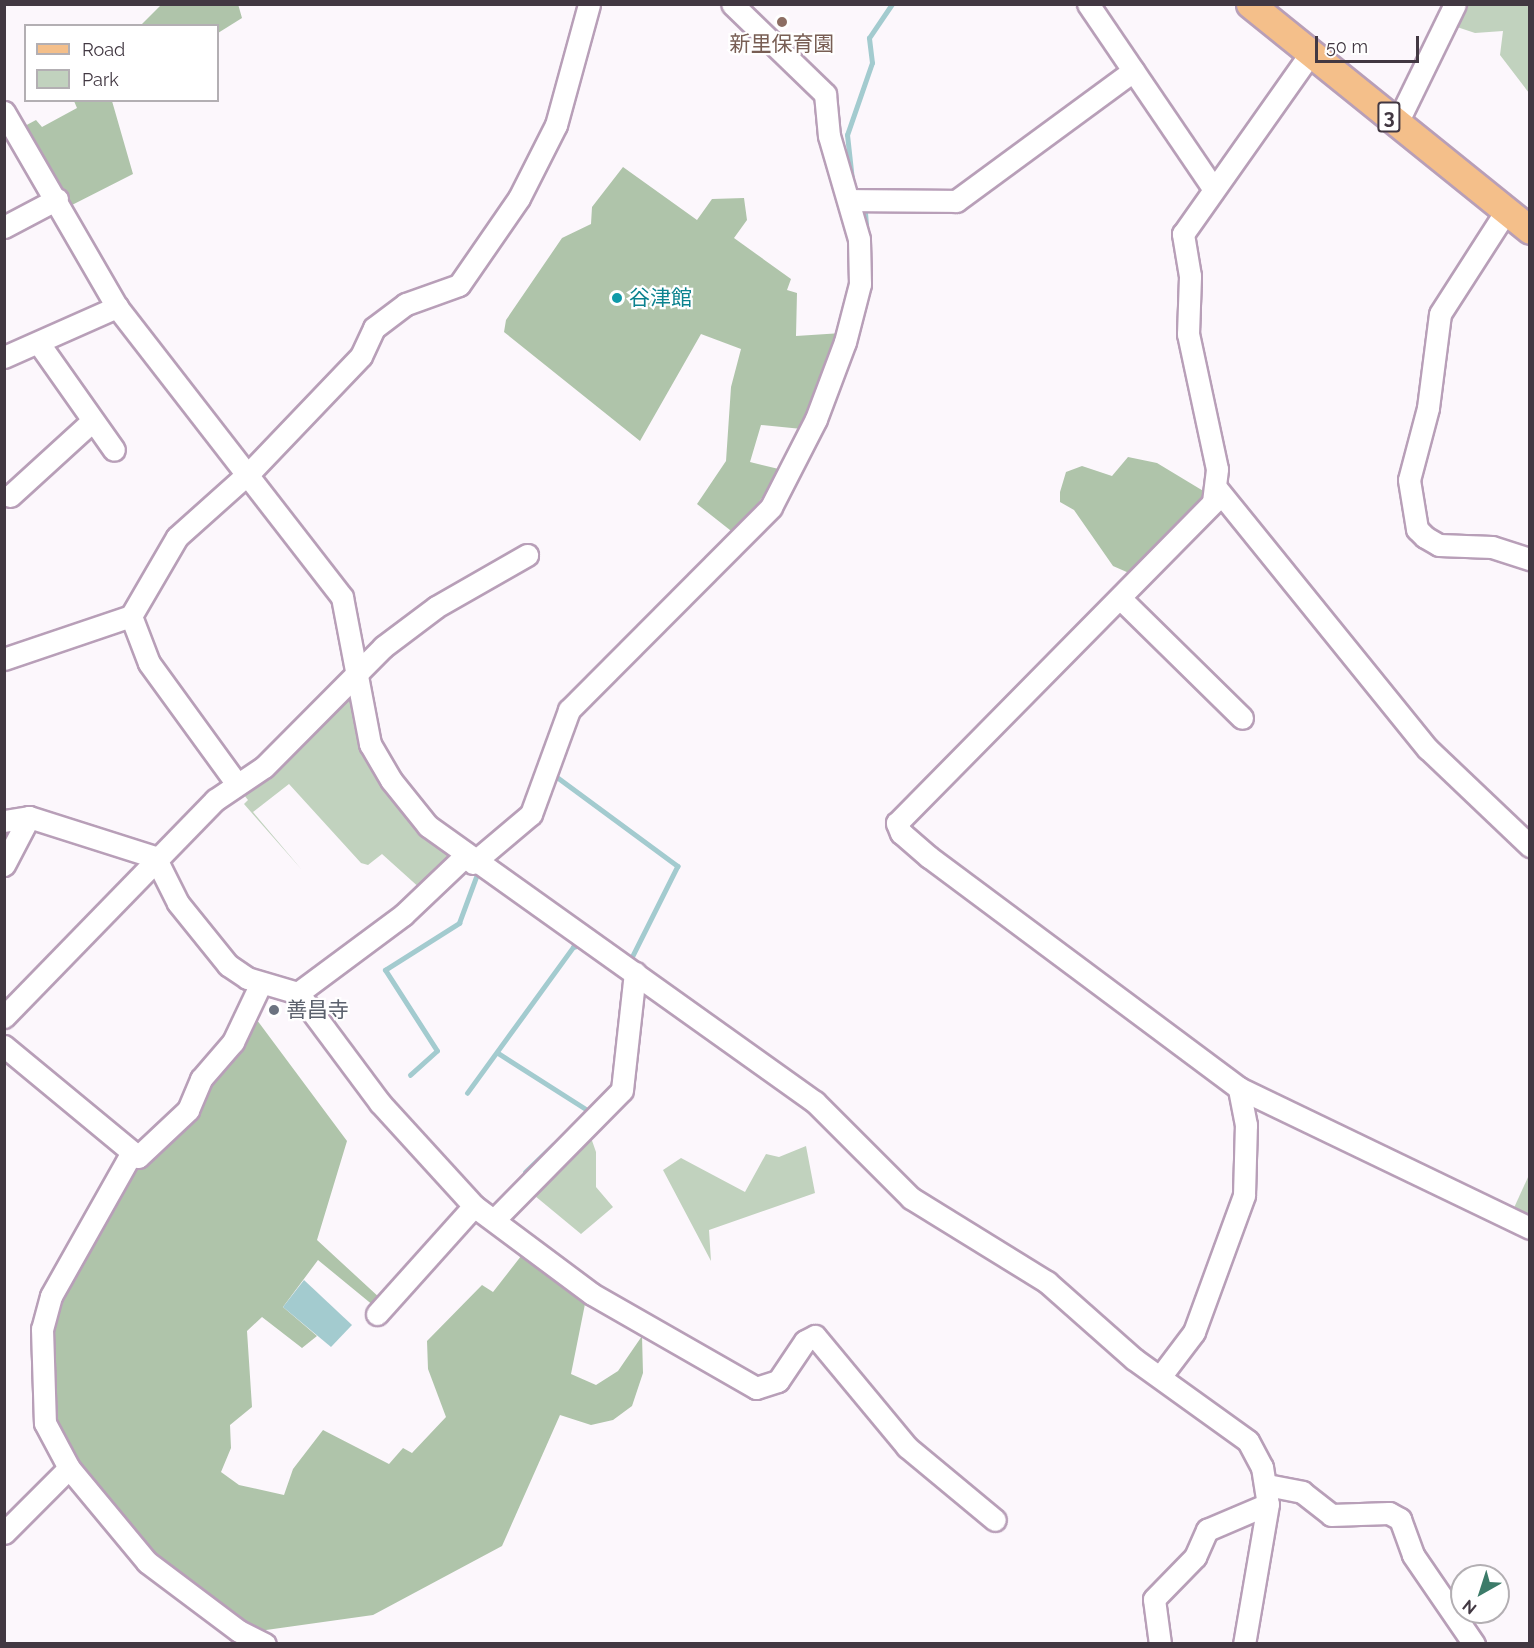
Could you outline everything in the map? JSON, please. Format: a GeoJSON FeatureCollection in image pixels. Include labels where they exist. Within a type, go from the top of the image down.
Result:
{"type":"FeatureCollection","features":[{"type":"Feature","properties":{"kind":"main road","name":"3"},"geometry":{"type":"LineString","coordinates":[[1250,4],[1530,230]]}},
{"type":"Feature","properties":{"kind":"street"},"geometry":{"type":"LineString","coordinates":[[4,659],[131,616],[171,544],[246,474],[361,356],[374,328],[406,304],[459,285],[519,198],[556,125],[590,4]]}},
{"type":"Feature","properties":{"kind":"street"},"geometry":{"type":"LineString","coordinates":[[298,993],[403,915],[468,860],[531,814],[569,710],[779,494],[816,419],[854,312],[860,284],[859,239],[850,200],[829,136],[825,94],[732,4]]}},
{"type":"Feature","properties":{"kind":"street"},"geometry":{"type":"LineString","coordinates":[[1088,4],[1213,188]]}},
{"type":"Feature","properties":{"kind":"street"},"geometry":{"type":"LineString","coordinates":[[1397,123],[1455,4]]}},
{"type":"Feature","properties":{"kind":"street"},"geometry":{"type":"LineString","coordinates":[[1310,54],[1186,224],[1181,247],[1190,276],[1188,334],[1218,490],[1428,749],[1530,846]]}},
{"type":"Feature","properties":{"kind":"street"},"geometry":{"type":"LineString","coordinates":[[850,200],[956,201],[1133,71]]}},
{"type":"Feature","properties":{"kind":"street"},"geometry":{"type":"LineString","coordinates":[[4,112],[57,199],[117,307],[342,597],[370,744],[382,767],[428,826],[468,860],[635,974],[815,1102],[911,1198],[1047,1282],[1160,1377],[1248,1441],[1268,1494],[1244,1644]]}},
{"type":"Feature","properties":{"kind":"street"},"geometry":{"type":"LineString","coordinates":[[4,227],[57,199]]}},
{"type":"Feature","properties":{"kind":"street"},"geometry":{"type":"LineString","coordinates":[[1506,211],[1440,314],[1428,408],[1409,480],[1417,529],[1425,537],[1439,545],[1492,547],[1530,559]]}},
{"type":"Feature","properties":{"kind":"street"},"geometry":{"type":"LineString","coordinates":[[4,357],[40,345],[117,307]]}},
{"type":"Feature","properties":{"kind":"street"},"geometry":{"type":"LineString","coordinates":[[40,345],[114,450]]}},
{"type":"Feature","properties":{"kind":"street"},"geometry":{"type":"LineString","coordinates":[[10,496],[92,421]]}},
{"type":"Feature","properties":{"kind":"street"},"geometry":{"type":"LineString","coordinates":[[1218,490],[1197,523],[983,732],[900,819],[898,828],[929,857],[1239,1088],[1530,1228]]}},
{"type":"Feature","properties":{"kind":"street"},"geometry":{"type":"LineString","coordinates":[[4,1017],[158,860],[237,784],[264,767],[357,674],[428,613],[527,555]]}},
{"type":"Feature","properties":{"kind":"street"},"geometry":{"type":"LineString","coordinates":[[1120,598],[1242,718]]}},
{"type":"Feature","properties":{"kind":"street"},"geometry":{"type":"LineString","coordinates":[[131,616],[150,663],[237,784]]}},
{"type":"Feature","properties":{"kind":"street"},"geometry":{"type":"LineString","coordinates":[[4,865],[29,817]]}},
{"type":"Feature","properties":{"kind":"street"},"geometry":{"type":"LineString","coordinates":[[4,821],[29,817],[117,840],[158,860],[178,903],[222,959],[261,982],[298,993],[380,1103],[474,1206],[599,1299],[756,1388],[778,1381],[805,1341],[815,1336],[908,1447],[995,1520]]}},
{"type":"Feature","properties":{"kind":"street"},"geometry":{"type":"LineString","coordinates":[[494,1220],[622,1090],[635,974]]}},
{"type":"Feature","properties":{"kind":"street"},"geometry":{"type":"LineString","coordinates":[[261,982],[233,1042],[201,1079],[188,1110],[147,1150],[132,1154],[67,1262],[42,1329],[42,1412],[69,1468],[147,1562],[232,1637],[265,1644]]}},
{"type":"Feature","properties":{"kind":"street"},"geometry":{"type":"LineString","coordinates":[[4,1046],[132,1154]]}},
{"type":"Feature","properties":{"kind":"street"},"geometry":{"type":"LineString","coordinates":[[1160,1377],[1194,1332],[1244,1195],[1246,1125],[1239,1088]]}},
{"type":"Feature","properties":{"kind":"street"},"geometry":{"type":"LineString","coordinates":[[377,1314],[474,1206]]}},
{"type":"Feature","properties":{"kind":"street"},"geometry":{"type":"LineString","coordinates":[[4,1533],[69,1468]]}},
{"type":"Feature","properties":{"kind":"street"},"geometry":{"type":"LineString","coordinates":[[1160,1644],[1154,1599],[1195,1557],[1207,1530],[1268,1494],[1302,1491],[1331,1515],[1389,1513],[1400,1518],[1413,1555],[1474,1644]]}},
{"type":"Feature","properties":{"kind":"green space"},"geometry":{"type":"Polygon","coordinates":[[[238,4],[242,18],[219,32],[219,24],[142,24],[161,5],[238,4]]]}},
{"type":"Feature","properties":{"kind":"green space"},"geometry":{"type":"Polygon","coordinates":[[[1461,5],[1529,5],[1529,93],[1500,55],[1503,31],[1475,33],[1451,25],[1461,5]]]}},
{"type":"Feature","properties":{"kind":"green space"},"geometry":{"type":"Polygon","coordinates":[[[74,102],[112,102],[133,174],[68,207],[21,128],[36,120],[42,127],[77,108],[74,102]]]}},
{"type":"Feature","properties":{"kind":"green space"},"geometry":{"type":"Polygon","coordinates":[[[623,167],[697,220],[712,199],[744,198],[747,220],[734,238],[791,279],[787,290],[797,293],[796,336],[842,333],[802,429],[761,425],[750,462],[783,470],[735,534],[697,504],[726,461],[731,387],[741,349],[701,334],[640,441],[504,332],[506,320],[562,238],[591,224],[592,207],[623,167]]]}},
{"type":"Feature","properties":{"kind":"green space"},"geometry":{"type":"Polygon","coordinates":[[[1128,457],[1157,463],[1205,492],[1205,498],[1129,573],[1113,566],[1074,510],[1060,502],[1060,492],[1066,472],[1082,466],[1112,476],[1128,457]]]}},
{"type":"Feature","properties":{"kind":"green space"},"geometry":{"type":"Polygon","coordinates":[[[348,690],[358,717],[453,856],[422,890],[382,854],[368,865],[361,863],[289,784],[253,812],[302,870],[244,804],[248,800],[240,790],[348,690]]]}},
{"type":"Feature","properties":{"kind":"green space"},"geometry":{"type":"Polygon","coordinates":[[[251,1012],[347,1141],[317,1240],[381,1299],[374,1306],[318,1260],[283,1307],[317,1336],[302,1348],[262,1317],[247,1331],[252,1407],[230,1425],[231,1448],[221,1472],[239,1485],[284,1495],[293,1469],[323,1430],[389,1464],[403,1448],[412,1453],[446,1417],[428,1369],[427,1341],[482,1285],[493,1292],[525,1251],[586,1299],[571,1374],[596,1385],[618,1371],[642,1336],[643,1373],[632,1406],[613,1420],[591,1425],[560,1415],[502,1546],[373,1615],[259,1631],[239,1623],[158,1562],[67,1455],[55,1431],[50,1334],[56,1298],[133,1169],[251,1012]]]}},
{"type":"Feature","properties":{"kind":"green space"},"geometry":{"type":"Polygon","coordinates":[[[589,1132],[596,1152],[596,1187],[613,1207],[581,1234],[529,1191],[589,1132]]]}},
{"type":"Feature","properties":{"kind":"green space"},"geometry":{"type":"Polygon","coordinates":[[[806,1146],[815,1193],[709,1230],[711,1261],[663,1170],[681,1158],[745,1192],[766,1154],[779,1157],[806,1146]]]}},
{"type":"Feature","properties":{"kind":"green space"},"geometry":{"type":"Polygon","coordinates":[[[1529,1175],[1529,1219],[1513,1210],[1529,1175]]]}},
{"type":"Feature","properties":{"kind":"water"},"geometry":{"type":"Polygon","coordinates":[[[304,1280],[352,1325],[331,1347],[283,1307],[304,1280]]]}},
{"type":"Feature","properties":{"kind":"waterway"},"geometry":{"type":"LineString","coordinates":[[852,180],[847,135],[872,63],[869,38],[892,4]]}},
{"type":"Feature","properties":{"kind":"waterway"},"geometry":{"type":"LineString","coordinates":[[865,207],[870,266]]}},
{"type":"Feature","properties":{"kind":"waterway"},"geometry":{"type":"LineString","coordinates":[[553,774],[678,866],[632,958]]}},
{"type":"Feature","properties":{"kind":"waterway"},"geometry":{"type":"LineString","coordinates":[[495,858],[518,838]]}},
{"type":"Feature","properties":{"kind":"waterway"},"geometry":{"type":"LineString","coordinates":[[410,1075],[437,1051],[385,970],[459,923],[476,877]]}},
{"type":"Feature","properties":{"kind":"waterway"},"geometry":{"type":"LineString","coordinates":[[467,1093],[573,947],[581,945]]}},
{"type":"Feature","properties":{"kind":"waterway"},"geometry":{"type":"LineString","coordinates":[[620,1017],[623,992]]}},
{"type":"Feature","properties":{"kind":"waterway"},"geometry":{"type":"LineString","coordinates":[[498,1053],[589,1111]]}},
{"type":"Feature","properties":{"kind":"waterway"},"geometry":{"type":"LineString","coordinates":[[525,1172],[553,1145]]}},
{"type":"Feature","properties":{"kind":"place","name":"新里保育園"},"geometry":{"type":"Point","coordinates":[782,22]}},
{"type":"Feature","properties":{"kind":"place","name":"谷津館"},"geometry":{"type":"Point","coordinates":[617,298]}},
{"type":"Feature","properties":{"kind":"place","name":"善昌寺"},"geometry":{"type":"Point","coordinates":[274,1010]}}]}
